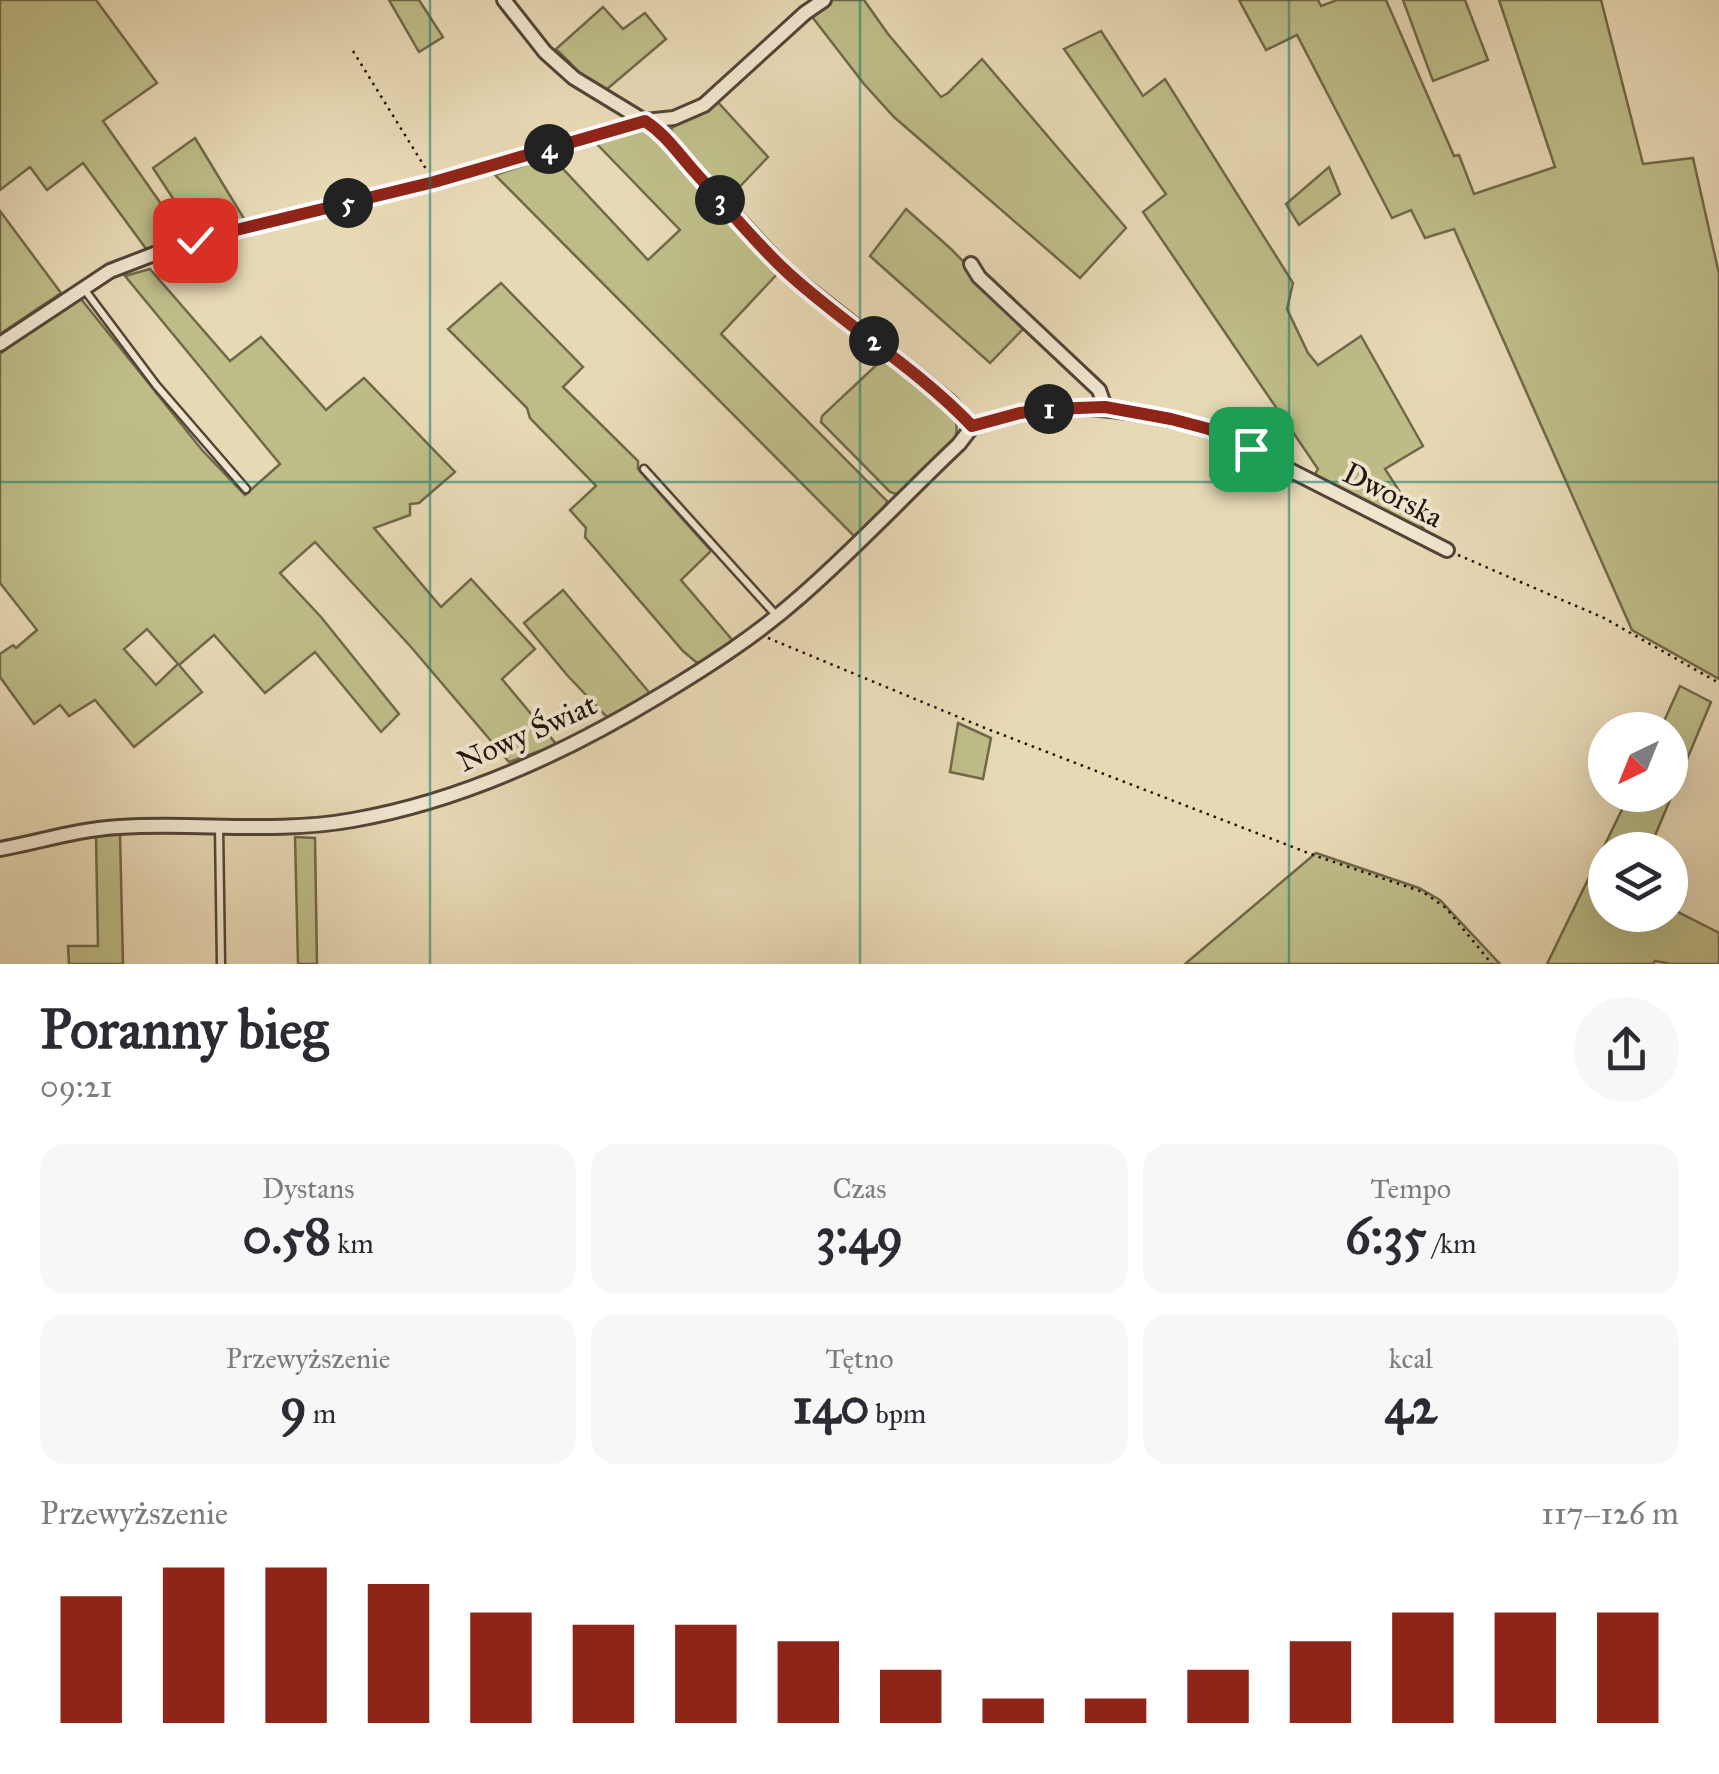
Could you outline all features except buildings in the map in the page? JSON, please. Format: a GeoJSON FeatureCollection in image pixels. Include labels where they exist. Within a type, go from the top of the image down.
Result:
{"type":"FeatureCollection","features":[{"type":"Feature","properties":{"kind":"street"},"geometry":{"type":"LineString","coordinates":[[504,0],[545,52],[574,78],[652,121],[787,272],[930,386],[972,426]]}},
{"type":"Feature","properties":{"kind":"street"},"geometry":{"type":"LineString","coordinates":[[0,344],[110,271],[188,241],[434,182],[674,118],[704,105],[804,13],[824,0]]}},
{"type":"Feature","properties":{"kind":"street"},"geometry":{"type":"LineString","coordinates":[[970,264],[979,277],[1099,390],[1105,407]]}},
{"type":"Feature","properties":{"kind":"street","name":"Dworska"},"geometry":{"type":"LineString","coordinates":[[972,426],[1020,413],[1105,407],[1171,419],[1209,429],[1447,550]]}},
{"type":"Feature","properties":{"kind":"street","name":"Nowy Świat"},"geometry":{"type":"LineString","coordinates":[[0,849],[114,827],[304,826],[354,820],[424,804],[538,762],[607,728],[759,630],[802,596],[949,454],[972,426]]}},
{"type":"Feature","properties":{"kind":"lane"},"geometry":{"type":"LineString","coordinates":[[83,288],[156,385],[246,489]]}},
{"type":"Feature","properties":{"kind":"lane"},"geometry":{"type":"LineString","coordinates":[[644,469],[777,616]]}},
{"type":"Feature","properties":{"kind":"lane"},"geometry":{"type":"LineString","coordinates":[[220,825],[222,964]]}},
{"type":"Feature","properties":{"kind":"path"},"geometry":{"type":"LineString","coordinates":[[354,51],[434,182]]}},
{"type":"Feature","properties":{"kind":"path","name":"Dworska"},"geometry":{"type":"LineString","coordinates":[[1447,550],[1604,618],[1719,683]]}},
{"type":"Feature","properties":{"kind":"path"},"geometry":{"type":"LineString","coordinates":[[759,630],[772,641],[984,728],[1316,856],[1423,892],[1446,908],[1492,964]]}},
{"type":"Feature","properties":{"kind":"shaded area"},"geometry":{"type":"Polygon","coordinates":[[[0,0],[96,0],[157,83],[103,121],[185,238],[147,250],[83,163],[47,190],[30,167],[0,190],[0,0]]]}},
{"type":"Feature","properties":{"kind":"shaded area"},"geometry":{"type":"Polygon","coordinates":[[[389,0],[419,0],[443,37],[419,52],[389,0]]]}},
{"type":"Feature","properties":{"kind":"shaded area"},"geometry":{"type":"Polygon","coordinates":[[[831,0],[864,0],[941,97],[982,59],[1126,228],[1080,278],[894,117],[864,84],[813,18],[815,10],[831,0]]]}},
{"type":"Feature","properties":{"kind":"shaded area"},"geometry":{"type":"Polygon","coordinates":[[[1239,0],[1318,0],[1321,6],[1337,0],[1386,0],[1474,194],[1555,167],[1499,0],[1601,0],[1643,164],[1693,158],[1719,274],[1719,679],[1632,630],[1454,229],[1425,238],[1411,210],[1392,218],[1297,35],[1266,50],[1239,0]]]}},
{"type":"Feature","properties":{"kind":"shaded area"},"geometry":{"type":"Polygon","coordinates":[[[1403,0],[1465,0],[1488,60],[1433,81],[1403,0]]]}},
{"type":"Feature","properties":{"kind":"shaded area"},"geometry":{"type":"Polygon","coordinates":[[[603,7],[623,29],[645,13],[666,39],[606,90],[581,74],[556,49],[603,7]]]}},
{"type":"Feature","properties":{"kind":"shaded area"},"geometry":{"type":"Polygon","coordinates":[[[1101,31],[1143,96],[1165,79],[1293,283],[1287,309],[1318,365],[1361,336],[1423,446],[1385,469],[1429,537],[1314,476],[1318,469],[1143,212],[1166,194],[1064,49],[1101,31]]]}},
{"type":"Feature","properties":{"kind":"shaded area"},"geometry":{"type":"Polygon","coordinates":[[[716,100],[768,157],[728,199],[687,158],[671,129],[716,100]]]}},
{"type":"Feature","properties":{"kind":"shaded area"},"geometry":{"type":"Polygon","coordinates":[[[639,129],[653,131],[780,271],[721,334],[888,502],[856,538],[495,175],[551,156],[648,260],[680,230],[594,141],[639,129]]]}},
{"type":"Feature","properties":{"kind":"shaded area"},"geometry":{"type":"Polygon","coordinates":[[[195,138],[246,222],[195,232],[153,168],[195,138]]]}},
{"type":"Feature","properties":{"kind":"shaded area"},"geometry":{"type":"Polygon","coordinates":[[[1329,167],[1340,194],[1299,225],[1286,204],[1329,167]]]}},
{"type":"Feature","properties":{"kind":"shaded area"},"geometry":{"type":"Polygon","coordinates":[[[906,209],[1026,326],[990,363],[870,256],[906,209]]]}},
{"type":"Feature","properties":{"kind":"shaded area"},"geometry":{"type":"Polygon","coordinates":[[[0,211],[61,293],[0,334],[0,211]]]}},
{"type":"Feature","properties":{"kind":"shaded area"},"geometry":{"type":"Polygon","coordinates":[[[150,269],[230,361],[261,337],[326,410],[364,378],[455,472],[419,503],[410,504],[410,515],[374,528],[441,607],[471,579],[535,649],[502,679],[557,745],[509,762],[315,542],[280,573],[399,714],[381,732],[315,652],[265,693],[214,635],[179,665],[202,692],[134,747],[95,700],[69,716],[60,705],[34,724],[0,677],[0,654],[13,645],[16,648],[37,630],[0,583],[0,354],[81,299],[202,450],[245,495],[280,464],[125,276],[150,269]],[[147,629],[124,649],[156,685],[178,664],[147,629]]]}},
{"type":"Feature","properties":{"kind":"shaded area"},"geometry":{"type":"Polygon","coordinates":[[[501,283],[583,367],[563,387],[638,461],[638,469],[711,551],[681,580],[734,642],[702,663],[683,651],[585,537],[586,528],[570,510],[596,486],[530,418],[527,408],[448,329],[501,283]]]}},
{"type":"Feature","properties":{"kind":"shaded area"},"geometry":{"type":"Polygon","coordinates":[[[885,357],[944,403],[957,427],[954,443],[896,494],[821,422],[822,416],[885,357]]]}},
{"type":"Feature","properties":{"kind":"shaded area"},"geometry":{"type":"Polygon","coordinates":[[[563,590],[649,696],[612,717],[606,716],[524,623],[563,590]]]}},
{"type":"Feature","properties":{"kind":"shaded area"},"geometry":{"type":"Polygon","coordinates":[[[1680,686],[1711,702],[1688,757],[1688,712],[1668,712],[1680,686]]]}},
{"type":"Feature","properties":{"kind":"shaded area"},"geometry":{"type":"Polygon","coordinates":[[[958,723],[991,738],[983,779],[950,772],[958,723]]]}},
{"type":"Feature","properties":{"kind":"shaded area"},"geometry":{"type":"Polygon","coordinates":[[[1621,812],[1665,812],[1657,832],[1611,832],[1621,812]]]}},
{"type":"Feature","properties":{"kind":"shaded area"},"geometry":{"type":"Polygon","coordinates":[[[120,834],[123,964],[69,964],[68,946],[98,946],[96,837],[120,834]]]}},
{"type":"Feature","properties":{"kind":"shaded area"},"geometry":{"type":"Polygon","coordinates":[[[295,837],[315,838],[317,964],[298,964],[295,837]]]}},
{"type":"Feature","properties":{"kind":"shaded area"},"geometry":{"type":"Polygon","coordinates":[[[1316,853],[1419,888],[1440,900],[1500,964],[1185,964],[1316,853]]]}},
{"type":"Feature","properties":{"kind":"shaded area"},"geometry":{"type":"Polygon","coordinates":[[[1588,880],[1588,932],[1688,932],[1688,917],[1719,933],[1719,964],[1547,964],[1588,880]]]}},
{"type":"Feature","properties":{"kind":"route"},"geometry":{"type":"LineString","coordinates":[[195,240],[434,182],[645,121],[661,131],[787,272],[920,378],[972,426],[1020,413],[1105,407],[1209,429],[1251,449]]}}]}
